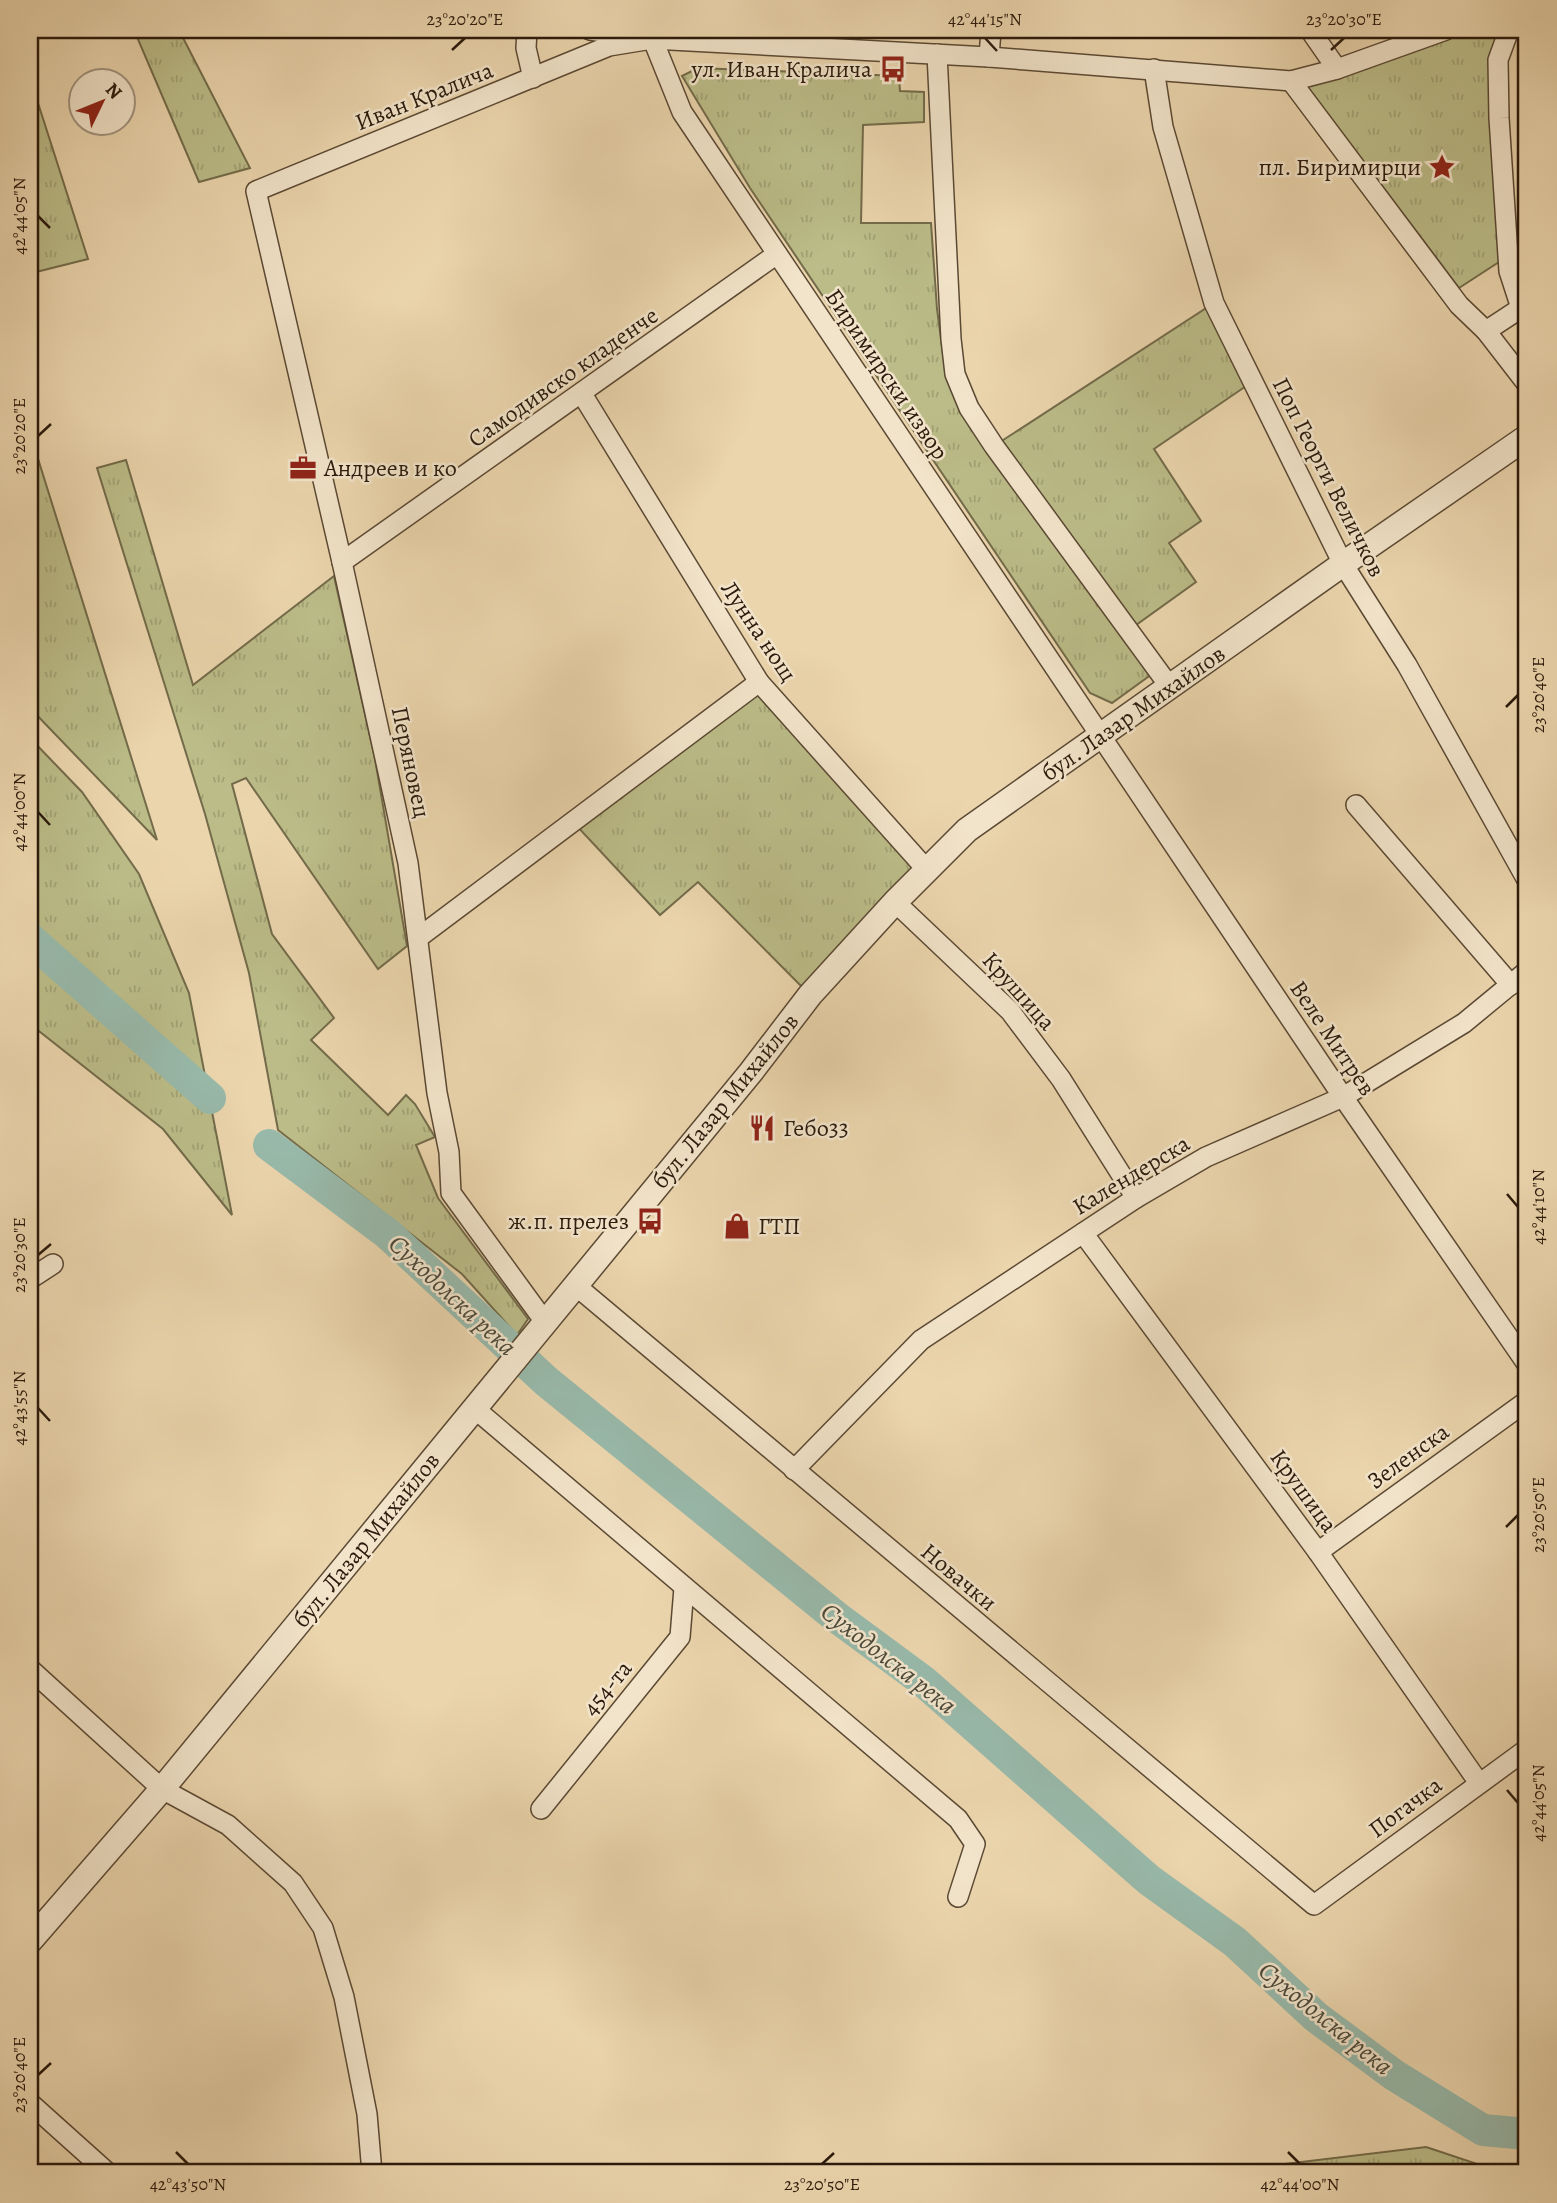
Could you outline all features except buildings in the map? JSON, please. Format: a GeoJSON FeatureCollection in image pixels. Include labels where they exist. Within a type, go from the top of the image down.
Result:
{"type":"FeatureCollection","features":[{"type":"Feature","properties":{"kind":"street"},"geometry":{"type":"LineString","coordinates":[[527,30],[526,48],[533,78]]}},
{"type":"Feature","properties":{"kind":"street","name":"Иван Кралича"},"geometry":{"type":"LineString","coordinates":[[590,30],[775,38],[937,54],[1291,81],[1337,69],[1446,30]]}},
{"type":"Feature","properties":{"kind":"street"},"geometry":{"type":"LineString","coordinates":[[989,57],[990,30]]}},
{"type":"Feature","properties":{"kind":"street"},"geometry":{"type":"LineString","coordinates":[[1310,30],[1337,69]]}},
{"type":"Feature","properties":{"kind":"street"},"geometry":{"type":"LineString","coordinates":[[1486,331],[1524,313],[1509,271],[1499,118],[1498,60],[1509,30]]}},
{"type":"Feature","properties":{"kind":"street","name":"Иван Кралича"},"geometry":{"type":"LineString","coordinates":[[256,191],[610,46],[650,34]]}},
{"type":"Feature","properties":{"kind":"street","name":"Биримирски извор"},"geometry":{"type":"LineString","coordinates":[[650,34],[682,112],[1102,736]]}},
{"type":"Feature","properties":{"kind":"street","name":"Биримирски извор"},"geometry":{"type":"LineString","coordinates":[[937,54],[955,373],[969,408],[994,446],[1170,687]]}},
{"type":"Feature","properties":{"kind":"street","name":"Поп Георги Величков"},"geometry":{"type":"LineString","coordinates":[[1154,69],[1163,127],[1214,303],[1343,564],[1407,665],[1527,880]]}},
{"type":"Feature","properties":{"kind":"street"},"geometry":{"type":"LineString","coordinates":[[1291,81],[1455,300],[1486,331],[1527,384]]}},
{"type":"Feature","properties":{"kind":"street","name":"Перяновец"},"geometry":{"type":"LineString","coordinates":[[256,191],[408,863],[436,1093],[449,1152],[451,1193],[541,1326]]}},
{"type":"Feature","properties":{"kind":"street","name":"Самодивско кладенче"},"geometry":{"type":"LineString","coordinates":[[342,562],[777,254]]}},
{"type":"Feature","properties":{"kind":"street","name":"Лунна нощ"},"geometry":{"type":"LineString","coordinates":[[582,394],[759,682],[927,870]]}},
{"type":"Feature","properties":{"kind":"street","name":"бул. Лазар Михайлов"},"geometry":{"type":"LineString","coordinates":[[30,1941],[162,1789],[751,1072],[810,995],[895,902],[967,830],[1343,564],[1527,438]]}},
{"type":"Feature","properties":{"kind":"street"},"geometry":{"type":"LineString","coordinates":[[418,938],[759,682]]}},
{"type":"Feature","properties":{"kind":"street","name":"Веле Митрев"},"geometry":{"type":"LineString","coordinates":[[1102,736],[1343,1097],[1527,1364]]}},
{"type":"Feature","properties":{"kind":"street"},"geometry":{"type":"LineString","coordinates":[[1356,805],[1511,985]]}},
{"type":"Feature","properties":{"kind":"street","name":"Крушица"},"geometry":{"type":"LineString","coordinates":[[895,902],[1010,1011],[1061,1079],[1136,1198]]}},
{"type":"Feature","properties":{"kind":"street","name":"Календерска"},"geometry":{"type":"LineString","coordinates":[[794,1470],[921,1340],[1136,1198],[1206,1157],[1343,1097],[1464,1023],[1527,971]]}},
{"type":"Feature","properties":{"kind":"street","name":"Крушица"},"geometry":{"type":"LineString","coordinates":[[1083,1233],[1318,1552],[1479,1783]]}},
{"type":"Feature","properties":{"kind":"street"},"geometry":{"type":"LineString","coordinates":[[30,1279],[53,1264]]}},
{"type":"Feature","properties":{"kind":"street","name":"Новачки"},"geometry":{"type":"LineString","coordinates":[[575,1285],[1314,1905]]}},
{"type":"Feature","properties":{"kind":"street","name":"Зеленска"},"geometry":{"type":"LineString","coordinates":[[1318,1552],[1527,1401]]}},
{"type":"Feature","properties":{"kind":"street"},"geometry":{"type":"LineString","coordinates":[[474,1408],[958,1819],[975,1844],[958,1898]]}},
{"type":"Feature","properties":{"kind":"street","name":"454-та"},"geometry":{"type":"LineString","coordinates":[[541,1809],[680,1637],[684,1588]]}},
{"type":"Feature","properties":{"kind":"street"},"geometry":{"type":"LineString","coordinates":[[30,1670],[162,1789],[228,1825],[293,1883],[323,1928],[344,1997],[367,2113],[372,2173]]}},
{"type":"Feature","properties":{"kind":"street","name":"Погачка"},"geometry":{"type":"LineString","coordinates":[[1314,1905],[1527,1749]]}},
{"type":"Feature","properties":{"kind":"street"},"geometry":{"type":"LineString","coordinates":[[30,2103],[108,2173]]}},
{"type":"Feature","properties":{"kind":"green space"},"geometry":{"type":"Polygon","coordinates":[[[134,30],[179,30],[250,168],[199,182],[134,30]]]}},
{"type":"Feature","properties":{"kind":"green space"},"geometry":{"type":"Polygon","coordinates":[[[1469,30],[1502,30],[1499,262],[1459,288],[1306,85],[1348,74],[1469,30]]]}},
{"type":"Feature","properties":{"kind":"green space"},"geometry":{"type":"Polygon","coordinates":[[[698,68],[899,76],[900,91],[924,92],[924,122],[863,125],[861,223],[931,223],[937,309],[946,377],[1152,674],[1112,703],[1090,693],[750,188],[682,76],[698,68]]]}},
{"type":"Feature","properties":{"kind":"green space"},"geometry":{"type":"Polygon","coordinates":[[[30,78],[88,259],[36,272],[30,252],[30,78]]]}},
{"type":"Feature","properties":{"kind":"green space"},"geometry":{"type":"Polygon","coordinates":[[[1214,303],[1252,382],[1154,449],[1201,521],[1169,543],[1196,582],[1129,630],[994,446],[1214,303]]]}},
{"type":"Feature","properties":{"kind":"green space"},"geometry":{"type":"Polygon","coordinates":[[[30,433],[157,840],[30,708],[30,433]]]}},
{"type":"Feature","properties":{"kind":"green space"},"geometry":{"type":"Polygon","coordinates":[[[126,460],[193,685],[334,576],[375,759],[407,946],[378,969],[246,778],[232,784],[272,934],[334,1018],[311,1040],[388,1115],[406,1095],[415,1104],[435,1137],[416,1145],[438,1198],[528,1319],[517,1335],[462,1274],[278,1130],[249,973],[205,814],[97,468],[126,460]]]}},
{"type":"Feature","properties":{"kind":"green space"},"geometry":{"type":"Polygon","coordinates":[[[759,682],[927,870],[810,995],[698,882],[660,915],[573,822],[759,682]]]}},
{"type":"Feature","properties":{"kind":"green space"},"geometry":{"type":"Polygon","coordinates":[[[30,738],[82,792],[139,874],[189,993],[232,1215],[163,1129],[30,1024],[30,738]]]}},
{"type":"Feature","properties":{"kind":"green space"},"geometry":{"type":"Polygon","coordinates":[[[1426,2147],[1504,2173],[1209,2173],[1426,2147]]]}},
{"type":"Feature","properties":{"kind":"green space"},"geometry":{"type":"Polygon","coordinates":[[[1527,2169],[1527,2173],[1504,2173],[1527,2169]]]}},
{"type":"Feature","properties":{"kind":"waterway","name":"Суходолска река"},"geometry":{"type":"LineString","coordinates":[[30,939],[210,1098]]}},
{"type":"Feature","properties":{"kind":"waterway","name":"Суходолска река"},"geometry":{"type":"LineString","coordinates":[[269,1145],[388,1234],[546,1381],[835,1616],[923,1681],[1149,1880],[1235,1942],[1316,2017],[1394,2075],[1483,2130],[1527,2134]]}},
{"type":"Feature","properties":{"kind":"place","name":"ул. Иван Кралича"},"geometry":{"type":"Point","coordinates":[893,69]}},
{"type":"Feature","properties":{"kind":"place","name":"пл. Биримирци"},"geometry":{"type":"Point","coordinates":[1442,167]}},
{"type":"Feature","properties":{"kind":"place","name":"Андреев и ко"},"geometry":{"type":"Point","coordinates":[303,468]}},
{"type":"Feature","properties":{"kind":"place","name":"Гебо33"},"geometry":{"type":"Point","coordinates":[762,1128]}},
{"type":"Feature","properties":{"kind":"place","name":"ж.п. прелез"},"geometry":{"type":"Point","coordinates":[650,1221]}},
{"type":"Feature","properties":{"kind":"place","name":"ГТП"},"geometry":{"type":"Point","coordinates":[737,1226]}}]}
